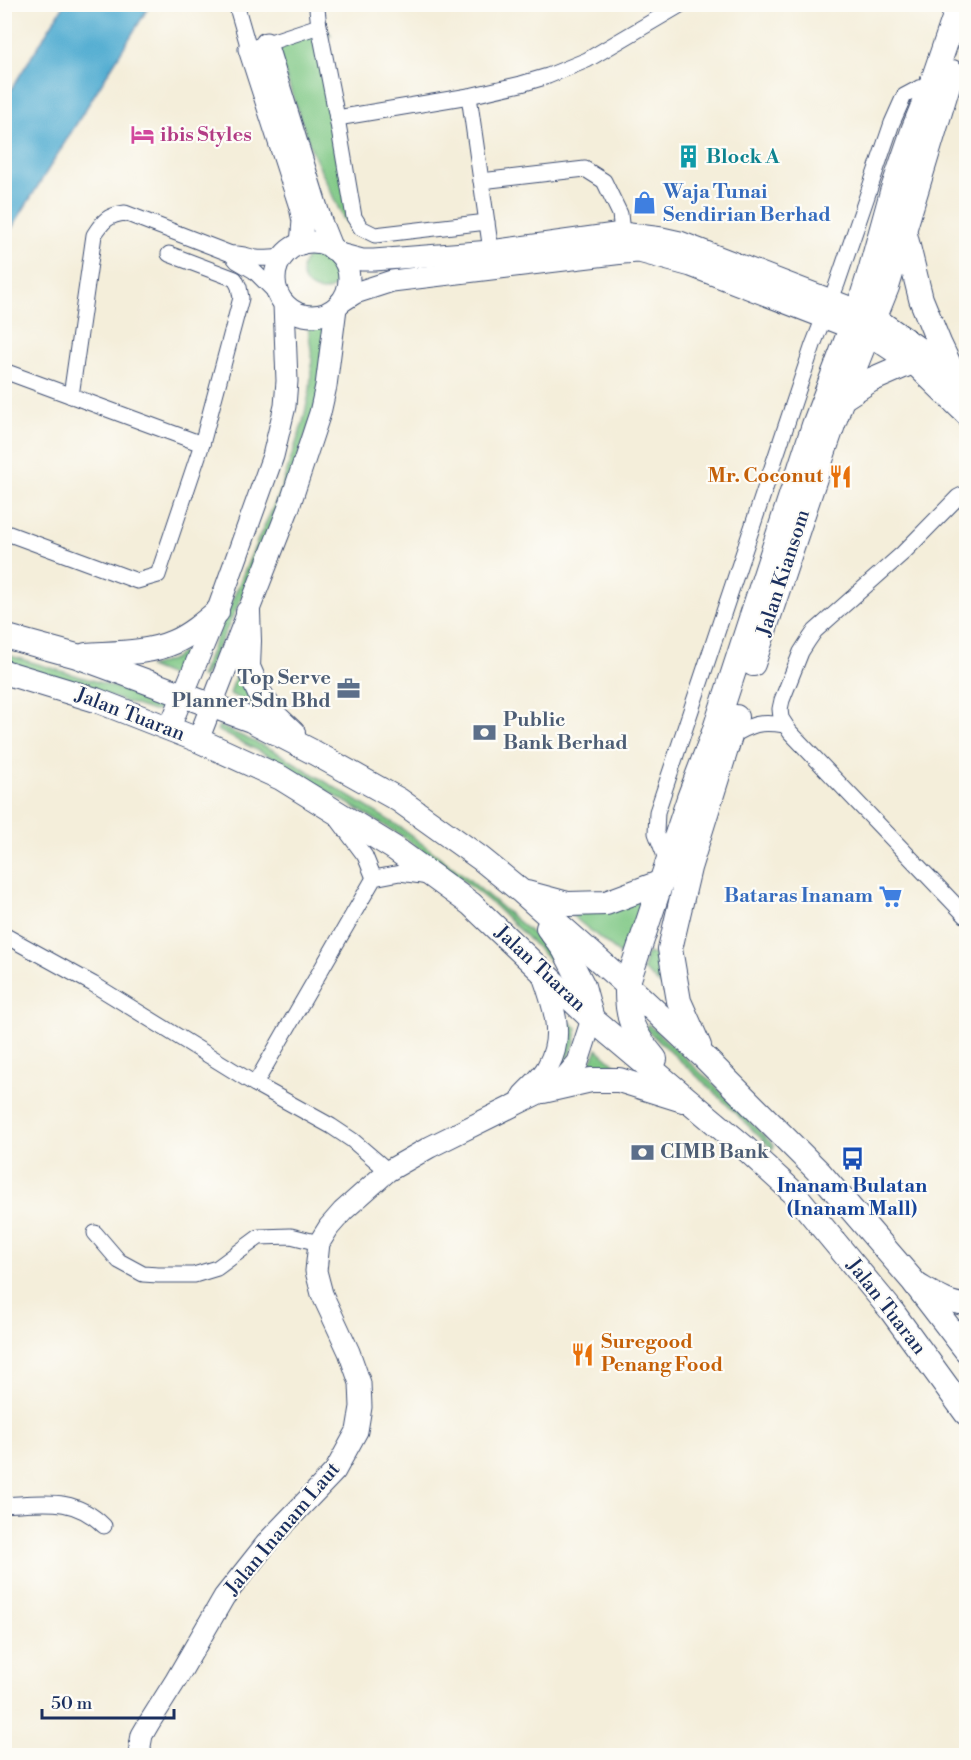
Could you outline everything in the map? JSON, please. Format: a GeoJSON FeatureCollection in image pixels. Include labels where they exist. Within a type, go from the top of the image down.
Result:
{"type":"FeatureCollection","features":[{"type":"Feature","properties":{"kind":"main road","name":"Jalan Kiansom"},"geometry":{"type":"LineString","coordinates":[[704,1057],[679,1001],[670,948],[689,868],[729,737],[842,399],[863,323],[872,268],[892,192],[959,4]]}},
{"type":"Feature","properties":{"kind":"main road","name":"Jalan Kiansom"},"geometry":{"type":"LineString","coordinates":[[627,985],[689,798],[713,735],[814,425],[904,231],[966,24]]}},
{"type":"Feature","properties":{"kind":"main road"},"geometry":{"type":"LineString","coordinates":[[904,231],[921,299],[939,343],[961,385]]}},
{"type":"Feature","properties":{"kind":"main road"},"geometry":{"type":"LineString","coordinates":[[842,399],[871,380],[910,363]]}},
{"type":"Feature","properties":{"kind":"main road"},"geometry":{"type":"LineString","coordinates":[[77,656],[152,650],[175,642],[217,612]]}},
{"type":"Feature","properties":{"kind":"main road"},"geometry":{"type":"LineString","coordinates":[[248,612],[248,668],[259,692],[274,715],[315,753]]}},
{"type":"Feature","properties":{"kind":"main road","name":"Jalan Tuaran"},"geometry":{"type":"LineString","coordinates":[[4,636],[77,656],[183,693],[251,720],[399,800],[480,858],[627,985],[704,1057],[820,1173],[913,1281],[966,1350]]}},
{"type":"Feature","properties":{"kind":"main road","name":"Jalan Tuaran"},"geometry":{"type":"LineString","coordinates":[[4,672],[96,700],[198,740],[280,778],[394,848],[471,904],[592,1019],[694,1104],[794,1193],[891,1310],[966,1413]]}},
{"type":"Feature","properties":{"kind":"main road"},"geometry":{"type":"LineString","coordinates":[[522,892],[568,904],[606,903],[665,873]]}},
{"type":"Feature","properties":{"kind":"main road"},"geometry":{"type":"LineString","coordinates":[[522,892],[564,949],[583,986],[592,1019]]}},
{"type":"Feature","properties":{"kind":"main road"},"geometry":{"type":"LineString","coordinates":[[627,985],[626,1007],[634,1030],[641,1042],[694,1104]]}},
{"type":"Feature","properties":{"kind":"main road"},"geometry":{"type":"LineString","coordinates":[[543,1091],[591,1080],[619,1080],[694,1104]]}},
{"type":"Feature","properties":{"kind":"street"},"geometry":{"type":"LineString","coordinates":[[198,740],[289,507],[320,413],[328,377],[338,305],[346,293],[348,283],[345,263],[335,252],[322,224],[258,46],[236,4]]}},
{"type":"Feature","properties":{"kind":"street"},"geometry":{"type":"LineString","coordinates":[[318,4],[319,26],[354,217],[361,228],[375,235],[487,222]]}},
{"type":"Feature","properties":{"kind":"street"},"geometry":{"type":"LineString","coordinates":[[337,118],[469,96],[522,84],[587,60],[682,4]]}},
{"type":"Feature","properties":{"kind":"street"},"geometry":{"type":"LineString","coordinates":[[258,46],[319,26]]}},
{"type":"Feature","properties":{"kind":"street"},"geometry":{"type":"LineString","coordinates":[[258,46],[303,220],[301,244]]}},
{"type":"Feature","properties":{"kind":"street"},"geometry":{"type":"LineString","coordinates":[[665,873],[656,833],[657,812],[827,308],[892,123],[904,96],[919,88],[931,86]]}},
{"type":"Feature","properties":{"kind":"street"},"geometry":{"type":"LineString","coordinates":[[469,96],[491,251]]}},
{"type":"Feature","properties":{"kind":"street"},"geometry":{"type":"LineString","coordinates":[[481,181],[585,169],[604,181],[620,214],[622,233]]}},
{"type":"Feature","properties":{"kind":"street"},"geometry":{"type":"LineString","coordinates":[[71,396],[94,235],[101,224],[113,215],[124,213],[231,254],[267,259],[282,257]]}},
{"type":"Feature","properties":{"kind":"street"},"geometry":{"type":"LineString","coordinates":[[169,729],[217,612],[273,456],[285,406],[287,381],[281,299],[276,288],[275,273],[282,257],[301,244],[322,244],[335,252],[362,260],[491,251],[622,233],[662,238],[680,242],[922,350],[961,385]]}},
{"type":"Feature","properties":{"kind":"street"},"geometry":{"type":"LineString","coordinates":[[231,254],[237,261],[254,271],[293,311],[303,315],[326,314],[355,293],[392,281],[639,252],[827,308]]}},
{"type":"Feature","properties":{"kind":"street"},"geometry":{"type":"LineString","coordinates":[[4,532],[137,581],[158,574],[202,444],[241,298],[235,279],[169,254]]}},
{"type":"Feature","properties":{"kind":"street"},"geometry":{"type":"LineString","coordinates":[[863,323],[939,387],[966,415]]}},
{"type":"Feature","properties":{"kind":"street"},"geometry":{"type":"LineString","coordinates":[[4,371],[202,444]]}},
{"type":"Feature","properties":{"kind":"street"},"geometry":{"type":"LineString","coordinates":[[966,482],[962,495],[815,631],[801,652],[782,700],[781,718],[798,740],[966,916]]}},
{"type":"Feature","properties":{"kind":"street"},"geometry":{"type":"LineString","coordinates":[[729,737],[748,726],[766,722],[785,724]]}},
{"type":"Feature","properties":{"kind":"street"},"geometry":{"type":"LineString","coordinates":[[326,806],[350,833],[365,856],[374,878]]}},
{"type":"Feature","properties":{"kind":"street"},"geometry":{"type":"LineString","coordinates":[[255,1084],[374,878],[400,873],[435,878]]}},
{"type":"Feature","properties":{"kind":"street"},"geometry":{"type":"LineString","coordinates":[[4,935],[93,984],[255,1084],[352,1140],[388,1171]]}},
{"type":"Feature","properties":{"kind":"street"},"geometry":{"type":"LineString","coordinates":[[511,1108],[548,1068],[557,1043],[557,1017],[541,970]]}},
{"type":"Feature","properties":{"kind":"street"},"geometry":{"type":"LineString","coordinates":[[95,1233],[119,1261],[143,1274],[158,1275],[194,1275],[217,1268],[260,1238],[291,1236],[319,1243],[329,1227],[356,1197],[388,1171],[430,1147],[543,1091],[566,1076],[578,1062],[592,1019]]}},
{"type":"Feature","properties":{"kind":"street","name":"Jalan Inanam Laut"},"geometry":{"type":"LineString","coordinates":[[141,1755],[142,1735],[224,1597],[270,1539],[335,1471],[357,1431],[361,1407],[360,1383],[349,1352],[322,1294],[316,1271],[319,1243]]}},
{"type":"Feature","properties":{"kind":"street"},"geometry":{"type":"LineString","coordinates":[[913,1281],[952,1301],[966,1304]]}},
{"type":"Feature","properties":{"kind":"street"},"geometry":{"type":"LineString","coordinates":[[4,1505],[51,1502],[76,1506],[92,1514],[104,1526]]}},
{"type":"Feature","properties":{"kind":"green space"},"geometry":{"type":"Polygon","coordinates":[[[326,28],[331,35],[319,38],[351,226],[343,218],[312,151],[278,54],[279,45],[326,28]]]}},
{"type":"Feature","properties":{"kind":"green space"},"geometry":{"type":"Polygon","coordinates":[[[322,251],[330,252],[336,257],[341,263],[341,279],[336,285],[330,290],[322,291],[314,290],[308,285],[303,279],[302,271],[303,263],[308,257],[314,252],[322,251]]]}},
{"type":"Feature","properties":{"kind":"green space"},"geometry":{"type":"Polygon","coordinates":[[[306,311],[334,315],[333,355],[274,530],[204,677],[200,677],[279,495],[303,422],[310,390],[312,357],[306,311]]]}},
{"type":"Feature","properties":{"kind":"green space"},"geometry":{"type":"Polygon","coordinates":[[[185,651],[176,678],[149,667],[173,659],[185,651]]]}},
{"type":"Feature","properties":{"kind":"green space"},"geometry":{"type":"Polygon","coordinates":[[[4,654],[168,705],[167,709],[153,711],[5,661],[4,654]]]}},
{"type":"Feature","properties":{"kind":"green space"},"geometry":{"type":"Polygon","coordinates":[[[237,671],[253,705],[230,694],[237,671]]]}},
{"type":"Feature","properties":{"kind":"green space"},"geometry":{"type":"Polygon","coordinates":[[[219,726],[275,751],[400,827],[466,877],[556,954],[569,979],[495,906],[399,834],[271,757],[217,730],[219,726]]]}},
{"type":"Feature","properties":{"kind":"green space"},"geometry":{"type":"Polygon","coordinates":[[[645,898],[620,954],[571,915],[645,898]]]}},
{"type":"Feature","properties":{"kind":"green space"},"geometry":{"type":"Polygon","coordinates":[[[647,953],[659,956],[660,969],[667,990],[643,970],[647,953]]]}},
{"type":"Feature","properties":{"kind":"green space"},"geometry":{"type":"Polygon","coordinates":[[[566,1019],[577,1028],[575,1042],[557,1073],[562,1060],[566,1019]]]}},
{"type":"Feature","properties":{"kind":"green space"},"geometry":{"type":"Polygon","coordinates":[[[648,1024],[715,1086],[774,1146],[772,1149],[646,1029],[648,1024]]]}},
{"type":"Feature","properties":{"kind":"green space"},"geometry":{"type":"Polygon","coordinates":[[[597,1049],[619,1068],[589,1067],[597,1049]]]}},
{"type":"Feature","properties":{"kind":"water"},"geometry":{"type":"Polygon","coordinates":[[[64,5],[150,5],[5,239],[5,99],[64,5]]]}},
{"type":"Feature","properties":{"kind":"place","name":"ibis Styles"},"geometry":{"type":"Point","coordinates":[142,135]}},
{"type":"Feature","properties":{"kind":"place","name":"Block A"},"geometry":{"type":"Point","coordinates":[688,157]}},
{"type":"Feature","properties":{"kind":"place","name":"Waja Tunai Sendirian Berhad"},"geometry":{"type":"Point","coordinates":[645,203]}},
{"type":"Feature","properties":{"kind":"place","name":"Mr. Coconut"},"geometry":{"type":"Point","coordinates":[841,476]}},
{"type":"Feature","properties":{"kind":"place","name":"Top Serve Planner Sdn Bhd"},"geometry":{"type":"Point","coordinates":[349,689]}},
{"type":"Feature","properties":{"kind":"place","name":"Public Bank Berhad"},"geometry":{"type":"Point","coordinates":[485,732]}},
{"type":"Feature","properties":{"kind":"place","name":"Bataras Inanam"},"geometry":{"type":"Point","coordinates":[891,896]}},
{"type":"Feature","properties":{"kind":"place","name":"CIMB Bank"},"geometry":{"type":"Point","coordinates":[642,1152]}},
{"type":"Feature","properties":{"kind":"place","name":"Inanam Bulatan (Inanam Mall)"},"geometry":{"type":"Point","coordinates":[852,1158]}},
{"type":"Feature","properties":{"kind":"place","name":"Suregood Penang Food"},"geometry":{"type":"Point","coordinates":[583,1354]}}]}
